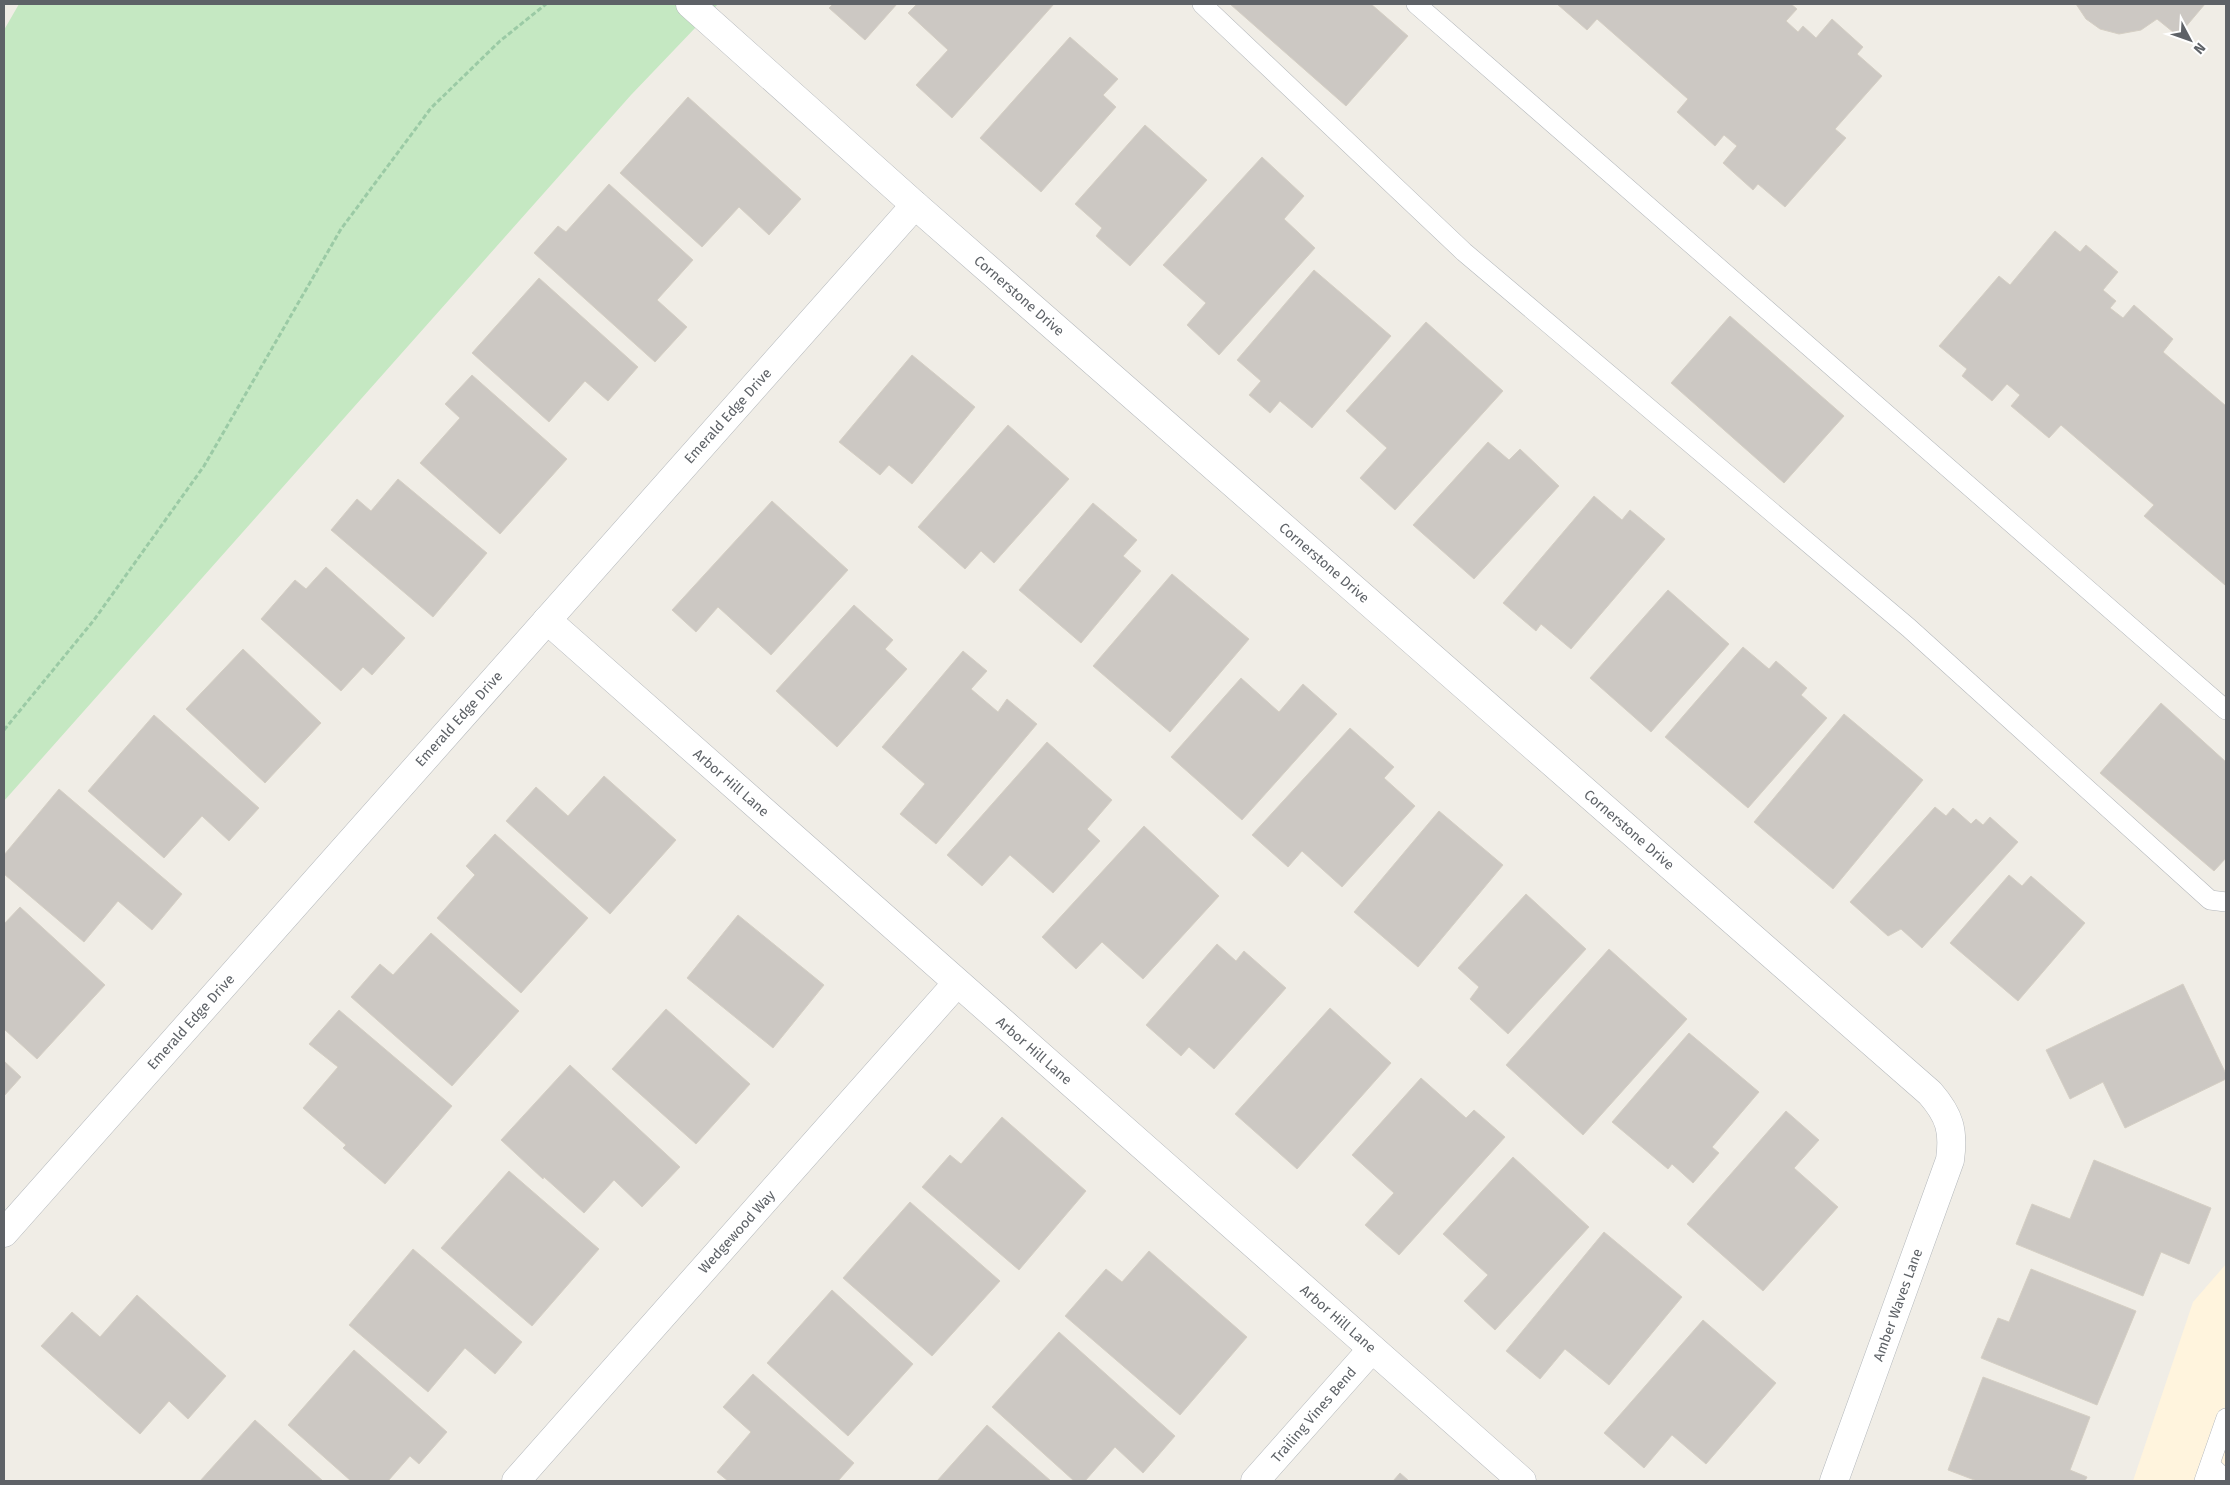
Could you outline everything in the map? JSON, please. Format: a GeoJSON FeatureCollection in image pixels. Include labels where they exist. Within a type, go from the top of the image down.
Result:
{"type":"FeatureCollection","features":[{"type":"Feature","properties":{"kind":"street","name":"Cornerstone Drive"},"geometry":{"type":"LineString","coordinates":[[690,4],[915,205],[1930,1093],[1944,1109],[1951,1127]]}},
{"type":"Feature","properties":{"kind":"street","name":"Emerald Edge Drive"},"geometry":{"type":"LineString","coordinates":[[4,1233],[915,205]]}},
{"type":"Feature","properties":{"kind":"street","name":"Arbor Hill Lane"},"geometry":{"type":"LineString","coordinates":[[547,620],[1522,1481]]}},
{"type":"Feature","properties":{"kind":"street","name":"Wedgewood Way"},"geometry":{"type":"LineString","coordinates":[[516,1481],[957,983]]}},
{"type":"Feature","properties":{"kind":"street","name":"Amber Waves Lane"},"geometry":{"type":"LineString","coordinates":[[1834,1481],[1950,1160],[1952,1144],[1951,1127]]}},
{"type":"Feature","properties":{"kind":"street","name":"Trailing Vines Bend"},"geometry":{"type":"LineString","coordinates":[[1256,1481],[1372,1349]]}},
{"type":"Feature","properties":{"kind":"lane"},"geometry":{"type":"LineString","coordinates":[[1202,4],[1464,252],[1909,628],[2210,900],[2226,902]]}},
{"type":"Feature","properties":{"kind":"lane"},"geometry":{"type":"LineString","coordinates":[[1416,4],[2226,710]]}},
{"type":"Feature","properties":{"kind":"lane"},"geometry":{"type":"LineString","coordinates":[[2226,1418],[2207,1473],[2226,1480]]}},
{"type":"Feature","properties":{"kind":"path"},"geometry":{"type":"LineString","coordinates":[[4,730],[94,620],[204,466],[342,229],[426,116],[500,41],[546,4]]}},
{"type":"Feature","properties":{"kind":"shaded area"},"geometry":{"type":"Polygon","coordinates":[[[2226,1264],[2226,1481],[2133,1481],[2193,1302],[2226,1264]]]}},
{"type":"Feature","properties":{"kind":"green space"},"geometry":{"type":"Polygon","coordinates":[[[19,4],[718,4],[631,95],[4,801],[4,30],[19,4]]]}},
{"type":"Feature","properties":{"kind":"building"},"geometry":{"type":"Polygon","coordinates":[[[833,4],[897,4],[865,40],[829,8],[833,4]]]}},
{"type":"Feature","properties":{"kind":"building"},"geometry":{"type":"Polygon","coordinates":[[[917,4],[1054,4],[952,118],[916,85],[948,50],[908,13],[917,4]]]}},
{"type":"Feature","properties":{"kind":"building"},"geometry":{"type":"Polygon","coordinates":[[[1230,4],[1371,4],[1408,36],[1346,106],[1230,4]]]}},
{"type":"Feature","properties":{"kind":"building"},"geometry":{"type":"Polygon","coordinates":[[[1557,4],[1791,4],[1797,9],[1786,21],[1798,32],[1803,26],[1816,38],[1832,19],[1863,47],[1857,54],[1882,76],[1835,129],[1846,138],[1785,207],[1758,184],[1753,190],[1723,163],[1737,146],[1724,135],[1715,146],[1677,112],[1688,99],[1597,19],[1587,30],[1557,4]]]}},
{"type":"Feature","properties":{"kind":"building"},"geometry":{"type":"Polygon","coordinates":[[[2076,4],[2205,4],[2178,36],[2157,19],[2141,30],[2119,34],[2100,29],[2086,19],[2076,4]]]}},
{"type":"Feature","properties":{"kind":"building"},"geometry":{"type":"Polygon","coordinates":[[[1070,37],[1118,79],[1103,95],[1116,107],[1041,192],[980,138],[1070,37]]]}},
{"type":"Feature","properties":{"kind":"building"},"geometry":{"type":"Polygon","coordinates":[[[688,97],[801,199],[769,235],[739,207],[702,247],[620,173],[688,97]]]}},
{"type":"Feature","properties":{"kind":"building"},"geometry":{"type":"Polygon","coordinates":[[[1145,125],[1207,180],[1130,266],[1096,236],[1102,228],[1075,204],[1145,125]]]}},
{"type":"Feature","properties":{"kind":"building"},"geometry":{"type":"Polygon","coordinates":[[[1262,157],[1304,196],[1284,219],[1315,248],[1219,355],[1187,325],[1206,303],[1163,265],[1262,157]]]}},
{"type":"Feature","properties":{"kind":"building"},"geometry":{"type":"Polygon","coordinates":[[[609,184],[693,260],[657,300],[687,327],[655,362],[534,253],[558,226],[566,232],[609,184]]]}},
{"type":"Feature","properties":{"kind":"building"},"geometry":{"type":"Polygon","coordinates":[[[2055,231],[2080,252],[2086,245],[2118,272],[2103,290],[2116,301],[2110,308],[2123,318],[2134,305],[2173,339],[2163,352],[2226,406],[2225,585],[2144,516],[2154,505],[2061,425],[2049,438],[2011,406],[2020,395],[2007,384],[1992,401],[1962,376],[1967,369],[1939,346],[1999,276],[2010,285],[2055,231]]]}},
{"type":"Feature","properties":{"kind":"building"},"geometry":{"type":"Polygon","coordinates":[[[1314,270],[1391,336],[1312,428],[1280,401],[1270,413],[1249,395],[1261,381],[1237,360],[1314,270]]]}},
{"type":"Feature","properties":{"kind":"building"},"geometry":{"type":"Polygon","coordinates":[[[539,278],[638,367],[608,401],[585,381],[549,422],[472,353],[539,278]]]}},
{"type":"Feature","properties":{"kind":"building"},"geometry":{"type":"Polygon","coordinates":[[[1730,316],[1844,416],[1784,483],[1671,383],[1730,316]]]}},
{"type":"Feature","properties":{"kind":"building"},"geometry":{"type":"Polygon","coordinates":[[[1426,322],[1503,391],[1395,510],[1360,478],[1387,448],[1346,411],[1426,322]]]}},
{"type":"Feature","properties":{"kind":"building"},"geometry":{"type":"Polygon","coordinates":[[[912,355],[975,407],[912,484],[889,465],[880,475],[839,442],[912,355]]]}},
{"type":"Feature","properties":{"kind":"building"},"geometry":{"type":"Polygon","coordinates":[[[472,375],[567,459],[500,534],[420,463],[460,418],[445,404],[472,375]]]}},
{"type":"Feature","properties":{"kind":"building"},"geometry":{"type":"Polygon","coordinates":[[[1008,425],[1069,479],[994,563],[981,551],[965,569],[918,527],[1008,425]]]}},
{"type":"Feature","properties":{"kind":"building"},"geometry":{"type":"Polygon","coordinates":[[[1488,442],[1509,460],[1520,449],[1559,486],[1474,579],[1413,525],[1488,442]]]}},
{"type":"Feature","properties":{"kind":"building"},"geometry":{"type":"Polygon","coordinates":[[[398,479],[487,553],[433,617],[331,530],[357,499],[371,511],[398,479]]]}},
{"type":"Feature","properties":{"kind":"building"},"geometry":{"type":"Polygon","coordinates":[[[1594,496],[1622,520],[1630,510],[1665,539],[1571,649],[1541,624],[1536,631],[1503,603],[1594,496]]]}},
{"type":"Feature","properties":{"kind":"building"},"geometry":{"type":"Polygon","coordinates":[[[772,501],[848,570],[771,655],[718,607],[696,632],[672,610],[772,501]]]}},
{"type":"Feature","properties":{"kind":"building"},"geometry":{"type":"Polygon","coordinates":[[[1093,503],[1137,540],[1123,556],[1141,571],[1081,643],[1019,590],[1093,503]]]}},
{"type":"Feature","properties":{"kind":"building"},"geometry":{"type":"Polygon","coordinates":[[[326,567],[405,638],[372,675],[363,667],[341,691],[261,619],[295,580],[306,589],[326,567]]]}},
{"type":"Feature","properties":{"kind":"building"},"geometry":{"type":"Polygon","coordinates":[[[1172,574],[1249,639],[1170,732],[1093,666],[1172,574]]]}},
{"type":"Feature","properties":{"kind":"building"},"geometry":{"type":"Polygon","coordinates":[[[1668,590],[1729,644],[1651,732],[1590,678],[1668,590]]]}},
{"type":"Feature","properties":{"kind":"building"},"geometry":{"type":"Polygon","coordinates":[[[854,605],[893,640],[885,649],[907,669],[837,747],[776,691],[854,605]]]}},
{"type":"Feature","properties":{"kind":"building"},"geometry":{"type":"Polygon","coordinates":[[[1743,647],[1769,669],[1776,661],[1807,688],[1801,695],[1827,718],[1748,808],[1665,737],[1743,647]]]}},
{"type":"Feature","properties":{"kind":"building"},"geometry":{"type":"Polygon","coordinates":[[[243,649],[321,723],[265,783],[186,709],[243,649]]]}},
{"type":"Feature","properties":{"kind":"building"},"geometry":{"type":"Polygon","coordinates":[[[963,651],[987,671],[971,689],[998,712],[1007,699],[1037,724],[936,844],[900,814],[925,784],[882,747],[963,651]]]}},
{"type":"Feature","properties":{"kind":"building"},"geometry":{"type":"Polygon","coordinates":[[[1241,678],[1279,712],[1303,684],[1337,714],[1242,820],[1171,757],[1241,678]]]}},
{"type":"Feature","properties":{"kind":"building"},"geometry":{"type":"Polygon","coordinates":[[[2161,703],[2226,762],[2226,858],[2214,871],[2100,773],[2161,703]]]}},
{"type":"Feature","properties":{"kind":"building"},"geometry":{"type":"Polygon","coordinates":[[[1844,714],[1923,780],[1833,889],[1754,822],[1844,714]]]}},
{"type":"Feature","properties":{"kind":"building"},"geometry":{"type":"Polygon","coordinates":[[[154,715],[259,808],[229,841],[202,816],[164,858],[88,791],[154,715]]]}},
{"type":"Feature","properties":{"kind":"building"},"geometry":{"type":"Polygon","coordinates":[[[1350,728],[1394,767],[1384,778],[1415,806],[1342,887],[1302,851],[1288,867],[1252,835],[1350,728]]]}},
{"type":"Feature","properties":{"kind":"building"},"geometry":{"type":"Polygon","coordinates":[[[1047,742],[1112,800],[1087,829],[1100,841],[1053,893],[1010,855],[982,886],[947,855],[1047,742]]]}},
{"type":"Feature","properties":{"kind":"building"},"geometry":{"type":"Polygon","coordinates":[[[604,776],[676,840],[610,914],[506,821],[536,787],[568,816],[604,776]]]}},
{"type":"Feature","properties":{"kind":"building"},"geometry":{"type":"Polygon","coordinates":[[[59,789],[182,894],[152,930],[118,901],[84,942],[4,874],[4,855],[59,789]]]}},
{"type":"Feature","properties":{"kind":"building"},"geometry":{"type":"Polygon","coordinates":[[[1935,807],[1946,816],[1953,808],[1971,824],[1976,819],[1983,825],[1990,817],[2018,842],[1922,948],[1901,929],[1888,936],[1850,902],[1935,807]]]}},
{"type":"Feature","properties":{"kind":"building"},"geometry":{"type":"Polygon","coordinates":[[[1439,811],[1503,865],[1418,967],[1354,912],[1439,811]]]}},
{"type":"Feature","properties":{"kind":"building"},"geometry":{"type":"Polygon","coordinates":[[[1144,826],[1219,896],[1143,979],[1102,942],[1076,969],[1042,937],[1144,826]]]}},
{"type":"Feature","properties":{"kind":"building"},"geometry":{"type":"Polygon","coordinates":[[[495,834],[588,918],[521,993],[437,918],[475,875],[466,866],[495,834]]]}},
{"type":"Feature","properties":{"kind":"building"},"geometry":{"type":"Polygon","coordinates":[[[2009,875],[2022,886],[2031,876],[2085,923],[2018,1001],[1950,943],[2009,875]]]}},
{"type":"Feature","properties":{"kind":"building"},"geometry":{"type":"Polygon","coordinates":[[[1526,894],[1586,949],[1508,1034],[1470,999],[1479,987],[1458,968],[1526,894]]]}},
{"type":"Feature","properties":{"kind":"building"},"geometry":{"type":"Polygon","coordinates":[[[20,907],[105,985],[37,1059],[4,1029],[4,924],[20,907]]]}},
{"type":"Feature","properties":{"kind":"building"},"geometry":{"type":"Polygon","coordinates":[[[738,915],[824,985],[773,1048],[687,978],[738,915]]]}},
{"type":"Feature","properties":{"kind":"building"},"geometry":{"type":"Polygon","coordinates":[[[431,933],[519,1011],[452,1086],[351,997],[380,964],[393,975],[431,933]]]}},
{"type":"Feature","properties":{"kind":"building"},"geometry":{"type":"Polygon","coordinates":[[[1217,944],[1236,961],[1244,951],[1286,988],[1214,1069],[1189,1047],[1181,1056],[1146,1025],[1217,944]]]}},
{"type":"Feature","properties":{"kind":"building"},"geometry":{"type":"Polygon","coordinates":[[[1609,949],[1687,1019],[1583,1135],[1506,1065],[1609,949]]]}},
{"type":"Feature","properties":{"kind":"building"},"geometry":{"type":"Polygon","coordinates":[[[2183,984],[2226,1074],[2226,1079],[2125,1128],[2103,1082],[2070,1099],[2046,1050],[2183,984]]]}},
{"type":"Feature","properties":{"kind":"building"},"geometry":{"type":"Polygon","coordinates":[[[1330,1008],[1391,1063],[1297,1169],[1235,1114],[1330,1008]]]}},
{"type":"Feature","properties":{"kind":"building"},"geometry":{"type":"Polygon","coordinates":[[[666,1009],[750,1084],[696,1144],[612,1069],[666,1009]]]}},
{"type":"Feature","properties":{"kind":"building"},"geometry":{"type":"Polygon","coordinates":[[[339,1010],[452,1106],[385,1184],[343,1148],[346,1145],[303,1108],[338,1067],[309,1044],[339,1010]]]}},
{"type":"Feature","properties":{"kind":"building"},"geometry":{"type":"Polygon","coordinates":[[[1689,1033],[1759,1092],[1712,1147],[1719,1153],[1693,1183],[1672,1164],[1668,1169],[1612,1122],[1689,1033]]]}},
{"type":"Feature","properties":{"kind":"building"},"geometry":{"type":"Polygon","coordinates":[[[4,1061],[21,1077],[4,1096],[4,1061]]]}},
{"type":"Feature","properties":{"kind":"building"},"geometry":{"type":"Polygon","coordinates":[[[570,1065],[680,1167],[642,1207],[614,1180],[584,1213],[544,1177],[543,1179],[501,1140],[570,1065]]]}},
{"type":"Feature","properties":{"kind":"building"},"geometry":{"type":"Polygon","coordinates":[[[1421,1078],[1466,1118],[1474,1110],[1505,1137],[1399,1255],[1365,1225],[1394,1193],[1352,1155],[1421,1078]]]}},
{"type":"Feature","properties":{"kind":"building"},"geometry":{"type":"Polygon","coordinates":[[[1786,1111],[1819,1140],[1794,1168],[1838,1207],[1763,1291],[1687,1224],[1786,1111]]]}},
{"type":"Feature","properties":{"kind":"building"},"geometry":{"type":"Polygon","coordinates":[[[1002,1117],[1086,1191],[1019,1270],[922,1187],[950,1155],[961,1164],[1002,1117]]]}},
{"type":"Feature","properties":{"kind":"building"},"geometry":{"type":"Polygon","coordinates":[[[1513,1157],[1589,1227],[1495,1330],[1464,1301],[1488,1275],[1443,1234],[1513,1157]]]}},
{"type":"Feature","properties":{"kind":"building"},"geometry":{"type":"Polygon","coordinates":[[[2094,1160],[2211,1208],[2189,1264],[2161,1252],[2143,1296],[2016,1244],[2032,1204],[2070,1219],[2094,1160]]]}},
{"type":"Feature","properties":{"kind":"building"},"geometry":{"type":"Polygon","coordinates":[[[509,1171],[599,1249],[532,1326],[441,1248],[509,1171]]]}},
{"type":"Feature","properties":{"kind":"building"},"geometry":{"type":"Polygon","coordinates":[[[910,1202],[1000,1281],[932,1356],[843,1278],[910,1202]]]}},
{"type":"Feature","properties":{"kind":"building"},"geometry":{"type":"Polygon","coordinates":[[[1604,1232],[1682,1297],[1609,1385],[1565,1349],[1540,1379],[1506,1351],[1604,1232]]]}},
{"type":"Feature","properties":{"kind":"building"},"geometry":{"type":"Polygon","coordinates":[[[413,1249],[522,1342],[495,1374],[465,1348],[428,1392],[349,1325],[413,1249]]]}},
{"type":"Feature","properties":{"kind":"building"},"geometry":{"type":"Polygon","coordinates":[[[1149,1251],[1247,1337],[1180,1415],[1065,1316],[1106,1269],[1122,1282],[1149,1251]]]}},
{"type":"Feature","properties":{"kind":"building"},"geometry":{"type":"Polygon","coordinates":[[[2031,1269],[2136,1311],[2097,1405],[1981,1358],[1998,1318],[2009,1322],[2031,1269]]]}},
{"type":"Feature","properties":{"kind":"building"},"geometry":{"type":"Polygon","coordinates":[[[832,1290],[913,1364],[848,1436],[767,1363],[832,1290]]]}},
{"type":"Feature","properties":{"kind":"building"},"geometry":{"type":"Polygon","coordinates":[[[137,1295],[226,1376],[188,1419],[169,1401],[140,1434],[41,1346],[72,1312],[100,1337],[137,1295]]]}},
{"type":"Feature","properties":{"kind":"building"},"geometry":{"type":"Polygon","coordinates":[[[1703,1320],[1776,1383],[1706,1464],[1672,1435],[1644,1468],[1604,1433],[1703,1320]]]}},
{"type":"Feature","properties":{"kind":"building"},"geometry":{"type":"Polygon","coordinates":[[[1059,1332],[1175,1436],[1143,1473],[1115,1447],[1085,1481],[1074,1481],[992,1407],[1059,1332]]]}},
{"type":"Feature","properties":{"kind":"building"},"geometry":{"type":"Polygon","coordinates":[[[354,1350],[447,1432],[419,1464],[410,1456],[388,1481],[351,1481],[288,1425],[354,1350]]]}},
{"type":"Feature","properties":{"kind":"building"},"geometry":{"type":"Polygon","coordinates":[[[753,1374],[854,1463],[838,1481],[728,1481],[717,1472],[751,1432],[723,1407],[753,1374]]]}},
{"type":"Feature","properties":{"kind":"building"},"geometry":{"type":"Polygon","coordinates":[[[1983,1377],[2090,1417],[2070,1470],[2087,1477],[2085,1481],[1977,1481],[1948,1470],[1983,1377]]]}},
{"type":"Feature","properties":{"kind":"building"},"geometry":{"type":"Polygon","coordinates":[[[255,1420],[323,1481],[200,1481],[255,1420]]]}},
{"type":"Feature","properties":{"kind":"building"},"geometry":{"type":"Polygon","coordinates":[[[987,1425],[1051,1481],[937,1481],[987,1425]]]}},
{"type":"Feature","properties":{"kind":"building"},"geometry":{"type":"Polygon","coordinates":[[[1400,1473],[1409,1481],[1393,1481],[1400,1473]]]}}]}
